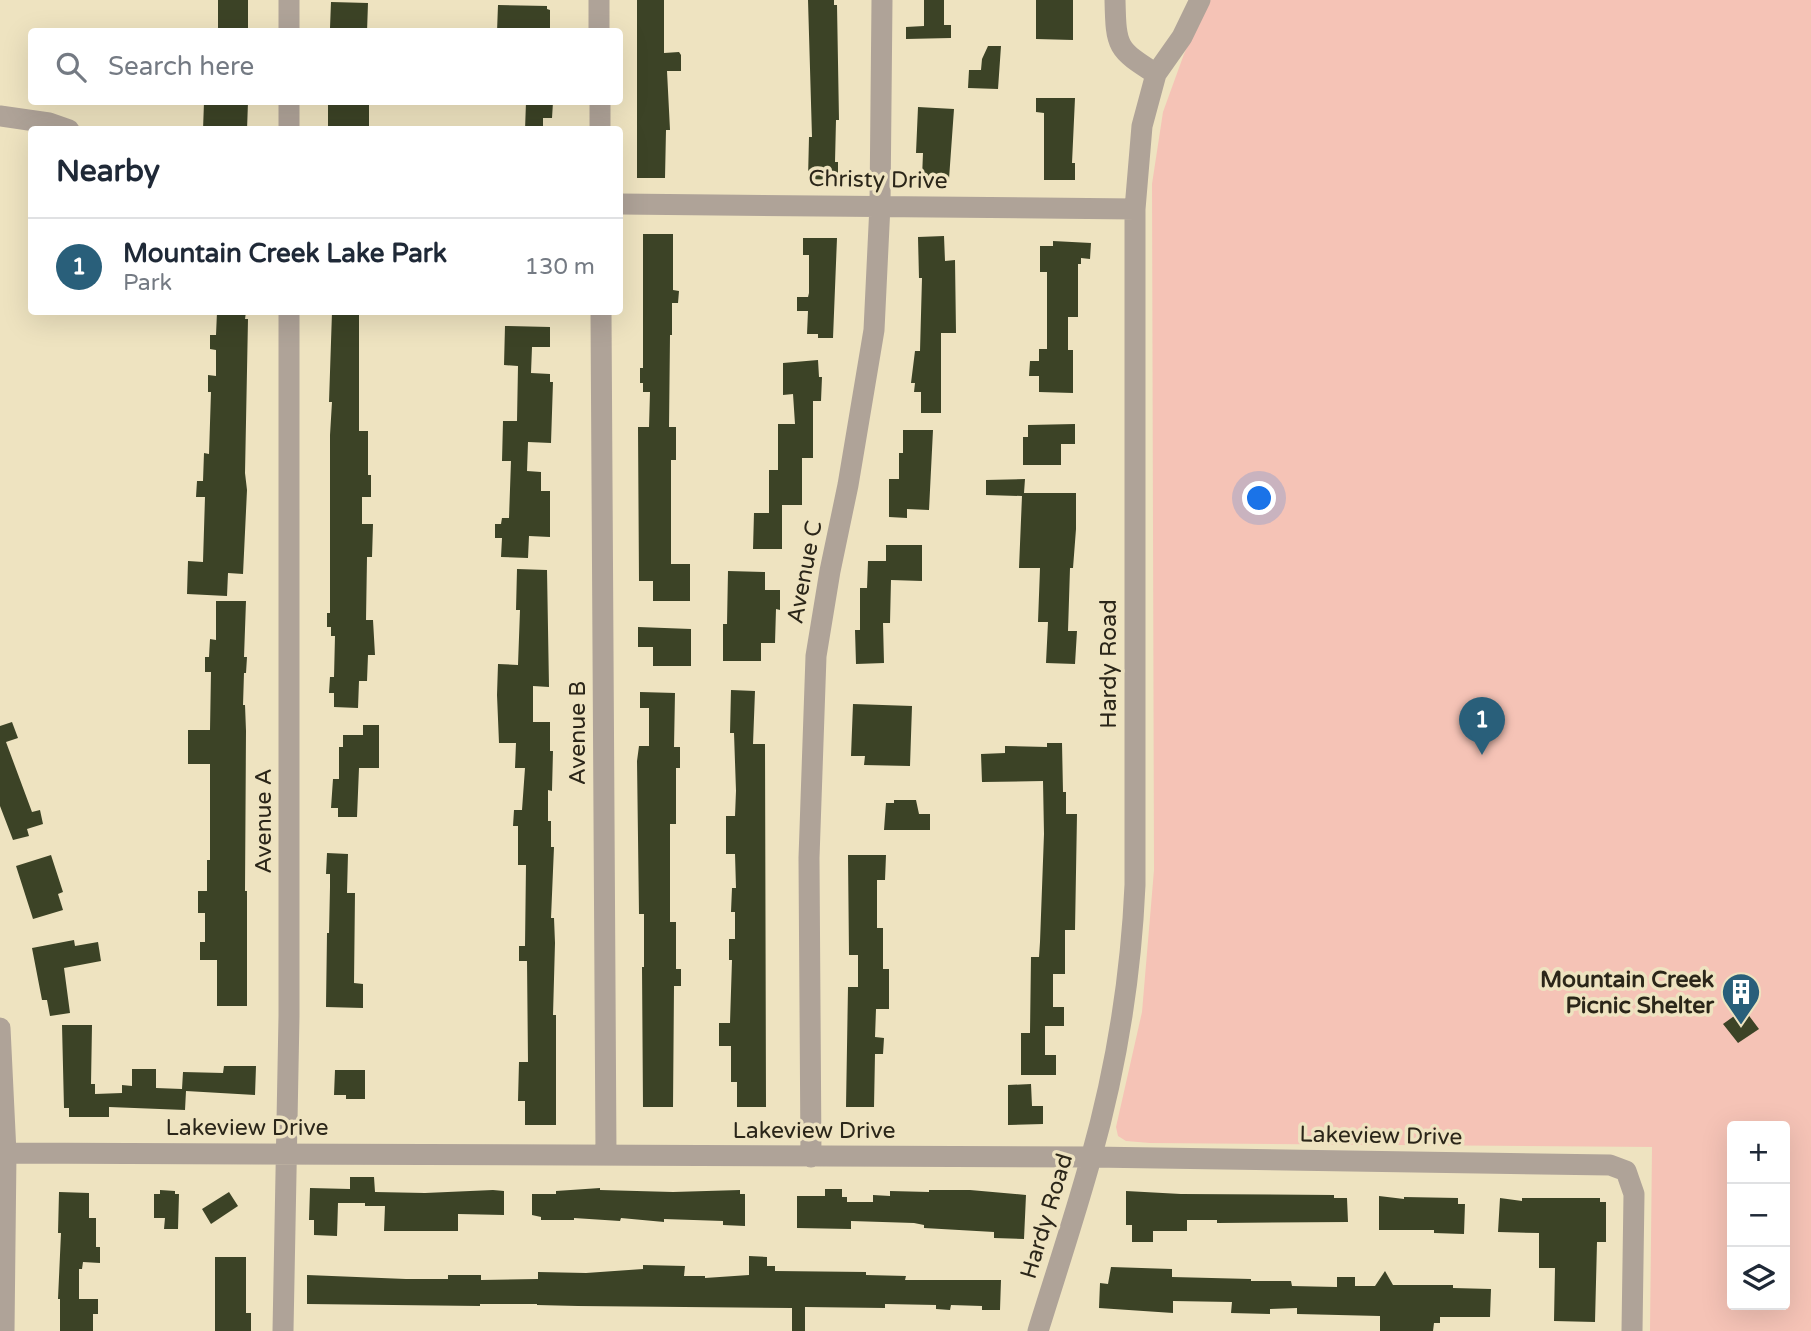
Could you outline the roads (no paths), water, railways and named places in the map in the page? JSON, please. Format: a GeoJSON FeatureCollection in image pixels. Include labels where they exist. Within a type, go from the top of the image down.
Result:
{"type":"FeatureCollection","features":[{"type":"Feature","properties":{"kind":"street"},"geometry":{"type":"LineString","coordinates":[[289,0],[289,28]]}},
{"type":"Feature","properties":{"kind":"street"},"geometry":{"type":"LineString","coordinates":[[598,0],[599,28]]}},
{"type":"Feature","properties":{"kind":"street","name":"Avenue C"},"geometry":{"type":"LineString","coordinates":[[810,1157],[808,858],[816,656],[874,330],[880,205],[882,0]]}},
{"type":"Feature","properties":{"kind":"street"},"geometry":{"type":"LineString","coordinates":[[1115,0],[1115,30],[1124,53],[1156,74]]}},
{"type":"Feature","properties":{"kind":"street","name":"Hardy Road"},"geometry":{"type":"LineString","coordinates":[[1038,1331],[1092,1157],[1116,1055],[1133,934],[1135,209],[1142,126],[1156,74],[1182,37],[1200,0]]}},
{"type":"Feature","properties":{"kind":"street"},"geometry":{"type":"LineString","coordinates":[[289,105],[289,126]]}},
{"type":"Feature","properties":{"kind":"street"},"geometry":{"type":"LineString","coordinates":[[600,105],[600,126]]}},
{"type":"Feature","properties":{"kind":"street"},"geometry":{"type":"LineString","coordinates":[[0,116],[58,126]]}},
{"type":"Feature","properties":{"kind":"street","name":"Christy Drive"},"geometry":{"type":"LineString","coordinates":[[623,204],[1135,209]]}},
{"type":"Feature","properties":{"kind":"street","name":"Avenue A"},"geometry":{"type":"LineString","coordinates":[[284,1331],[288,1154],[289,315]]}},
{"type":"Feature","properties":{"kind":"street","name":"Avenue B"},"geometry":{"type":"LineString","coordinates":[[601,315],[606,1155]]}},
{"type":"Feature","properties":{"kind":"street"},"geometry":{"type":"LineString","coordinates":[[0,1028],[4,1331]]}},
{"type":"Feature","properties":{"kind":"street","name":"Lakeview Drive"},"geometry":{"type":"LineString","coordinates":[[3,1153],[1092,1157],[1610,1165],[1626,1171],[1634,1194],[1632,1331]]}},
{"type":"Feature","properties":{"kind":"place","name":"Mountain Creek Lake Park"},"geometry":{"type":"Point","coordinates":[1482,755]}},
{"type":"Feature","properties":{"kind":"place","name":"Mountain Creek Picnic Shelter"},"geometry":{"type":"Point","coordinates":[1741,1026]}}]}
